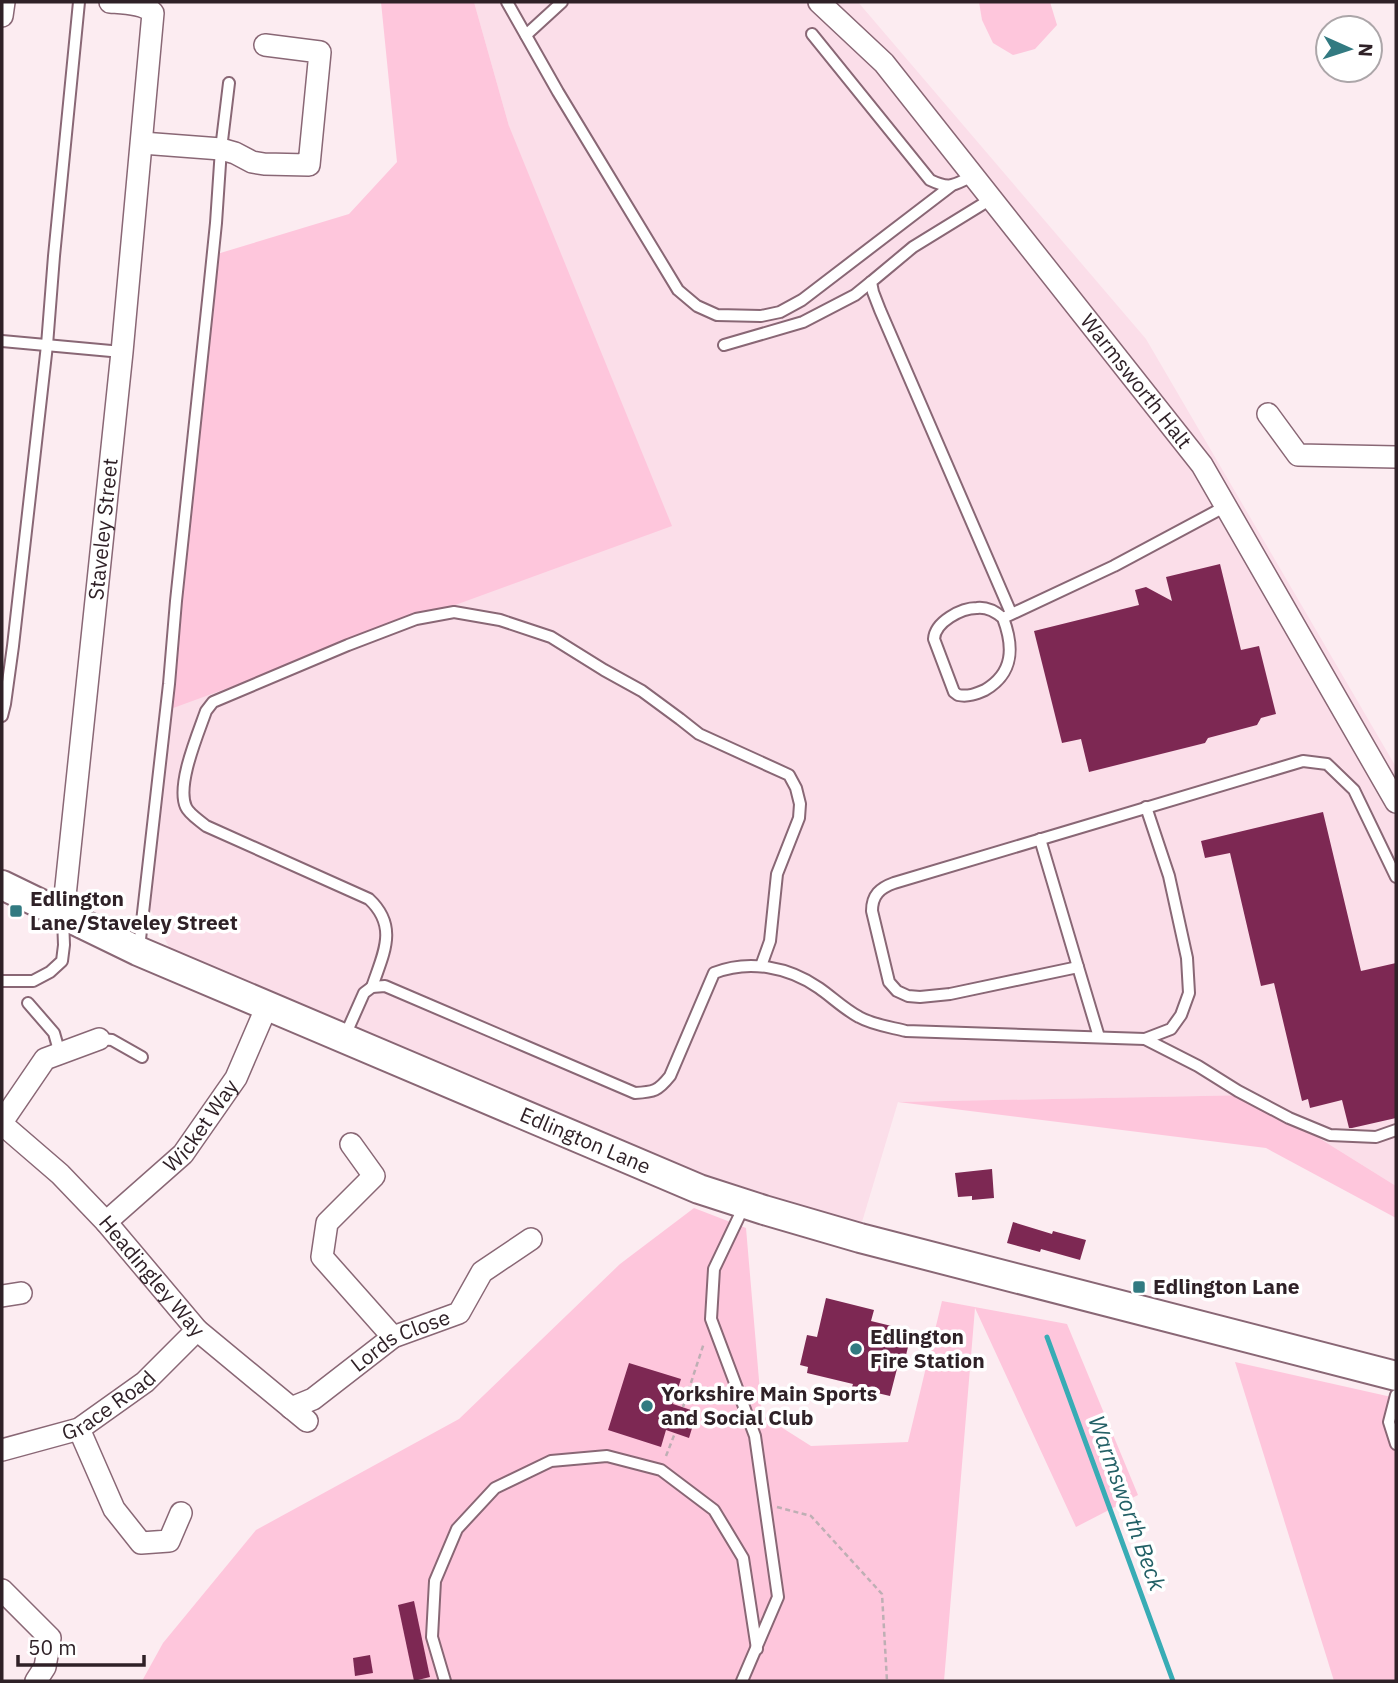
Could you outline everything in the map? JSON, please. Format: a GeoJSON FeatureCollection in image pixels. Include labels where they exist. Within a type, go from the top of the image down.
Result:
{"type":"FeatureCollection","features":[{"type":"Feature","properties":{"kind":"main road","name":"Edlington Lane"},"geometry":{"type":"LineString","coordinates":[[2,885],[138,951],[699,1189],[860,1238],[1396,1376]]}},
{"type":"Feature","properties":{"kind":"street"},"geometry":{"type":"LineString","coordinates":[[2,16],[4,2]]}},
{"type":"Feature","properties":{"kind":"street","name":"Staveley Street"},"geometry":{"type":"LineString","coordinates":[[63,915],[122,352],[153,13],[141,4],[110,2]]}},
{"type":"Feature","properties":{"kind":"street","name":"Warmsworth Halt"},"geometry":{"type":"LineString","coordinates":[[819,2],[884,64],[1202,465],[1396,802]]}},
{"type":"Feature","properties":{"kind":"street"},"geometry":{"type":"LineString","coordinates":[[142,143],[221,149],[264,164],[309,165],[320,52],[264,45]]}},
{"type":"Feature","properties":{"kind":"street"},"geometry":{"type":"LineString","coordinates":[[1268,414],[1298,455],[1396,457]]}},
{"type":"Feature","properties":{"kind":"street","name":"Wicket Way"},"geometry":{"type":"LineString","coordinates":[[106,1223],[183,1154],[236,1078],[267,1006]]}},
{"type":"Feature","properties":{"kind":"street"},"geometry":{"type":"LineString","coordinates":[[2,1123],[45,1059],[99,1039]]}},
{"type":"Feature","properties":{"kind":"street","name":"Headingley Way"},"geometry":{"type":"LineString","coordinates":[[2,1123],[60,1174],[106,1223],[197,1330],[299,1415]]}},
{"type":"Feature","properties":{"kind":"street"},"geometry":{"type":"LineString","coordinates":[[351,1143],[374,1176],[327,1223],[322,1257],[393,1338]]}},
{"type":"Feature","properties":{"kind":"street","name":"Lords Close"},"geometry":{"type":"LineString","coordinates":[[299,1415],[313,1399],[393,1338],[459,1313],[482,1272],[531,1239]]}},
{"type":"Feature","properties":{"kind":"street","name":"Grace Road"},"geometry":{"type":"LineString","coordinates":[[2,1450],[79,1429],[145,1382],[197,1330]]}},
{"type":"Feature","properties":{"kind":"street"},"geometry":{"type":"LineString","coordinates":[[79,1429],[114,1509],[141,1543],[169,1541],[181,1513]]}},
{"type":"Feature","properties":{"kind":"street"},"geometry":{"type":"LineString","coordinates":[[2,1590],[50,1638],[45,1667],[36,1681]]}},
{"type":"Feature","properties":{"kind":"lane"},"geometry":{"type":"LineString","coordinates":[[2,716],[47,345],[79,2]]}},
{"type":"Feature","properties":{"kind":"lane"},"geometry":{"type":"LineString","coordinates":[[507,2],[678,290],[696,306],[717,314],[761,316],[780,312],[802,300],[951,186],[973,176]]}},
{"type":"Feature","properties":{"kind":"lane"},"geometry":{"type":"LineString","coordinates":[[526,35],[562,2]]}},
{"type":"Feature","properties":{"kind":"lane"},"geometry":{"type":"LineString","coordinates":[[812,34],[930,180],[942,186],[951,186]]}},
{"type":"Feature","properties":{"kind":"lane"},"geometry":{"type":"LineString","coordinates":[[138,951],[164,726],[229,83]]}},
{"type":"Feature","properties":{"kind":"lane"},"geometry":{"type":"LineString","coordinates":[[724,345],[803,322],[855,295],[913,247],[991,199]]}},
{"type":"Feature","properties":{"kind":"lane"},"geometry":{"type":"LineString","coordinates":[[871,282],[880,310],[1007,615],[1010,648],[1004,672],[981,692],[958,695],[954,692],[935,645],[934,634],[949,618],[971,609],[984,609],[1007,615],[1114,566],[1226,506]]}},
{"type":"Feature","properties":{"kind":"lane"},"geometry":{"type":"LineString","coordinates":[[2,341],[122,352]]}},
{"type":"Feature","properties":{"kind":"lane"},"geometry":{"type":"LineString","coordinates":[[372,987],[385,950],[387,931],[383,916],[376,905],[369,899],[206,825],[187,810],[183,798],[183,782],[206,711],[213,702],[416,619],[454,612],[500,620],[551,636],[642,691],[699,734],[789,775],[800,804],[799,818],[777,874],[770,941],[761,966]]}},
{"type":"Feature","properties":{"kind":"lane"},"geometry":{"type":"LineString","coordinates":[[1078,967],[950,994],[908,996],[889,982],[872,902],[876,894],[894,883],[1303,761],[1327,764],[1354,790],[1396,877]]}},
{"type":"Feature","properties":{"kind":"lane"},"geometry":{"type":"LineString","coordinates":[[1145,1040],[1171,1029],[1181,1016],[1189,993],[1187,958],[1169,876],[1146,807]]}},
{"type":"Feature","properties":{"kind":"lane"},"geometry":{"type":"LineString","coordinates":[[1040,839],[1099,1037]]}},
{"type":"Feature","properties":{"kind":"lane"},"geometry":{"type":"LineString","coordinates":[[2,981],[33,981],[50,972],[62,961],[63,915]]}},
{"type":"Feature","properties":{"kind":"lane"},"geometry":{"type":"LineString","coordinates":[[344,1038],[364,993],[372,987],[385,986],[635,1093],[653,1092],[670,1076],[715,973],[737,967],[761,966],[791,972],[817,986],[855,1016],[867,1021],[906,1031],[1145,1040],[1198,1066],[1289,1118],[1331,1135],[1376,1136],[1396,1130]]}},
{"type":"Feature","properties":{"kind":"lane"},"geometry":{"type":"LineString","coordinates":[[29,1003],[54,1034],[60,1054]]}},
{"type":"Feature","properties":{"kind":"lane"},"geometry":{"type":"LineString","coordinates":[[99,1039],[112,1040],[142,1057]]}},
{"type":"Feature","properties":{"kind":"lane"},"geometry":{"type":"LineString","coordinates":[[742,1681],[778,1597],[755,1436],[711,1320],[714,1269],[745,1204]]}},
{"type":"Feature","properties":{"kind":"lane"},"geometry":{"type":"LineString","coordinates":[[1396,1395],[1389,1422],[1396,1444]]}},
{"type":"Feature","properties":{"kind":"lane"},"geometry":{"type":"LineString","coordinates":[[445,1681],[432,1637],[435,1581],[457,1529],[495,1488],[551,1461],[607,1456],[661,1470],[714,1510],[743,1558],[757,1649]]}},
{"type":"Feature","properties":{"kind":"path"},"geometry":{"type":"LineString","coordinates":[[683,1407],[711,1320]]}},
{"type":"Feature","properties":{"kind":"path"},"geometry":{"type":"LineString","coordinates":[[661,1470],[675,1433]]}},
{"type":"Feature","properties":{"kind":"path"},"geometry":{"type":"LineString","coordinates":[[766,1504],[811,1516],[882,1594],[887,1681]]}},
{"type":"Feature","properties":{"kind":"shaded area"},"geometry":{"type":"Polygon","coordinates":[[[381,2],[474,2],[509,126],[672,526],[165,711],[217,254],[349,214],[397,162],[381,2]]]}},
{"type":"Feature","properties":{"kind":"shaded area"},"geometry":{"type":"Polygon","coordinates":[[[474,2],[858,2],[1146,339],[1396,767],[1396,1186],[1250,1095],[898,1102],[862,1222],[860,1238],[179,968],[144,896],[165,711],[509,126],[474,2]]]}},
{"type":"Feature","properties":{"kind":"shaded area"},"geometry":{"type":"Polygon","coordinates":[[[979,2],[1050,2],[1057,25],[1035,49],[1013,55],[993,43],[982,20],[979,2]]]}},
{"type":"Feature","properties":{"kind":"shaded area"},"geometry":{"type":"Polygon","coordinates":[[[1250,1095],[1396,1186],[1396,1218],[1266,1148],[898,1102],[1250,1095]]]}},
{"type":"Feature","properties":{"kind":"shaded area"},"geometry":{"type":"Polygon","coordinates":[[[694,1208],[746,1228],[762,1415],[811,1446],[908,1442],[942,1301],[1067,1324],[1138,1495],[1076,1527],[975,1308],[944,1681],[142,1681],[163,1643],[256,1530],[459,1419],[620,1264],[694,1208]]]}},
{"type":"Feature","properties":{"kind":"shaded area"},"geometry":{"type":"Polygon","coordinates":[[[1235,1362],[1396,1398],[1396,1681],[1334,1681],[1235,1362]]]}},
{"type":"Feature","properties":{"kind":"building"},"geometry":{"type":"Polygon","coordinates":[[[1220,564],[1241,650],[1259,646],[1276,714],[1261,718],[1257,725],[1208,738],[1205,743],[1089,772],[1081,739],[1062,743],[1034,631],[1139,605],[1135,590],[1146,587],[1172,601],[1166,577],[1220,564]]]}},
{"type":"Feature","properties":{"kind":"building"},"geometry":{"type":"Polygon","coordinates":[[[1323,812],[1361,971],[1396,963],[1396,1118],[1352,1128],[1349,1128],[1342,1100],[1310,1108],[1308,1099],[1302,1101],[1274,983],[1261,986],[1230,853],[1205,858],[1201,841],[1323,812]]]}},
{"type":"Feature","properties":{"kind":"building"},"geometry":{"type":"Polygon","coordinates":[[[992,1169],[994,1198],[972,1200],[972,1196],[958,1197],[955,1173],[992,1169]]]}},
{"type":"Feature","properties":{"kind":"building"},"geometry":{"type":"Polygon","coordinates":[[[1013,1222],[1052,1234],[1053,1231],[1086,1240],[1080,1260],[1007,1243],[1013,1222]]]}},
{"type":"Feature","properties":{"kind":"building","name":"Edlington Fire Station"},"geometry":{"type":"Polygon","coordinates":[[[826,1298],[874,1310],[871,1321],[912,1331],[904,1363],[899,1361],[890,1396],[807,1373],[808,1367],[800,1365],[807,1335],[817,1337],[826,1298]]]}},
{"type":"Feature","properties":{"kind":"building","name":"Yorkshire Main Sports and Social Club"},"geometry":{"type":"Polygon","coordinates":[[[629,1363],[681,1379],[673,1404],[697,1412],[689,1438],[666,1430],[661,1447],[608,1430],[629,1363]]]}},
{"type":"Feature","properties":{"kind":"building"},"geometry":{"type":"Polygon","coordinates":[[[414,1601],[430,1677],[414,1681],[398,1605],[414,1601]]]}},
{"type":"Feature","properties":{"kind":"building"},"geometry":{"type":"Polygon","coordinates":[[[370,1655],[373,1673],[355,1676],[353,1658],[370,1655]]]}},
{"type":"Feature","properties":{"kind":"waterway","name":"Warmsworth Beck"},"geometry":{"type":"LineString","coordinates":[[1047,1337],[1173,1681]]}},
{"type":"Feature","properties":{"kind":"place","name":"Edlington Lane/Staveley Street"},"geometry":{"type":"Point","coordinates":[16,911]}},
{"type":"Feature","properties":{"kind":"place","name":"Edlington Lane"},"geometry":{"type":"Point","coordinates":[1139,1287]}},
{"type":"Feature","properties":{"kind":"place","name":"Edlington Fire Station"},"geometry":{"type":"Point","coordinates":[856,1349]}},
{"type":"Feature","properties":{"kind":"place","name":"Yorkshire Main Sports and Social Club"},"geometry":{"type":"Point","coordinates":[647,1406]}}]}
